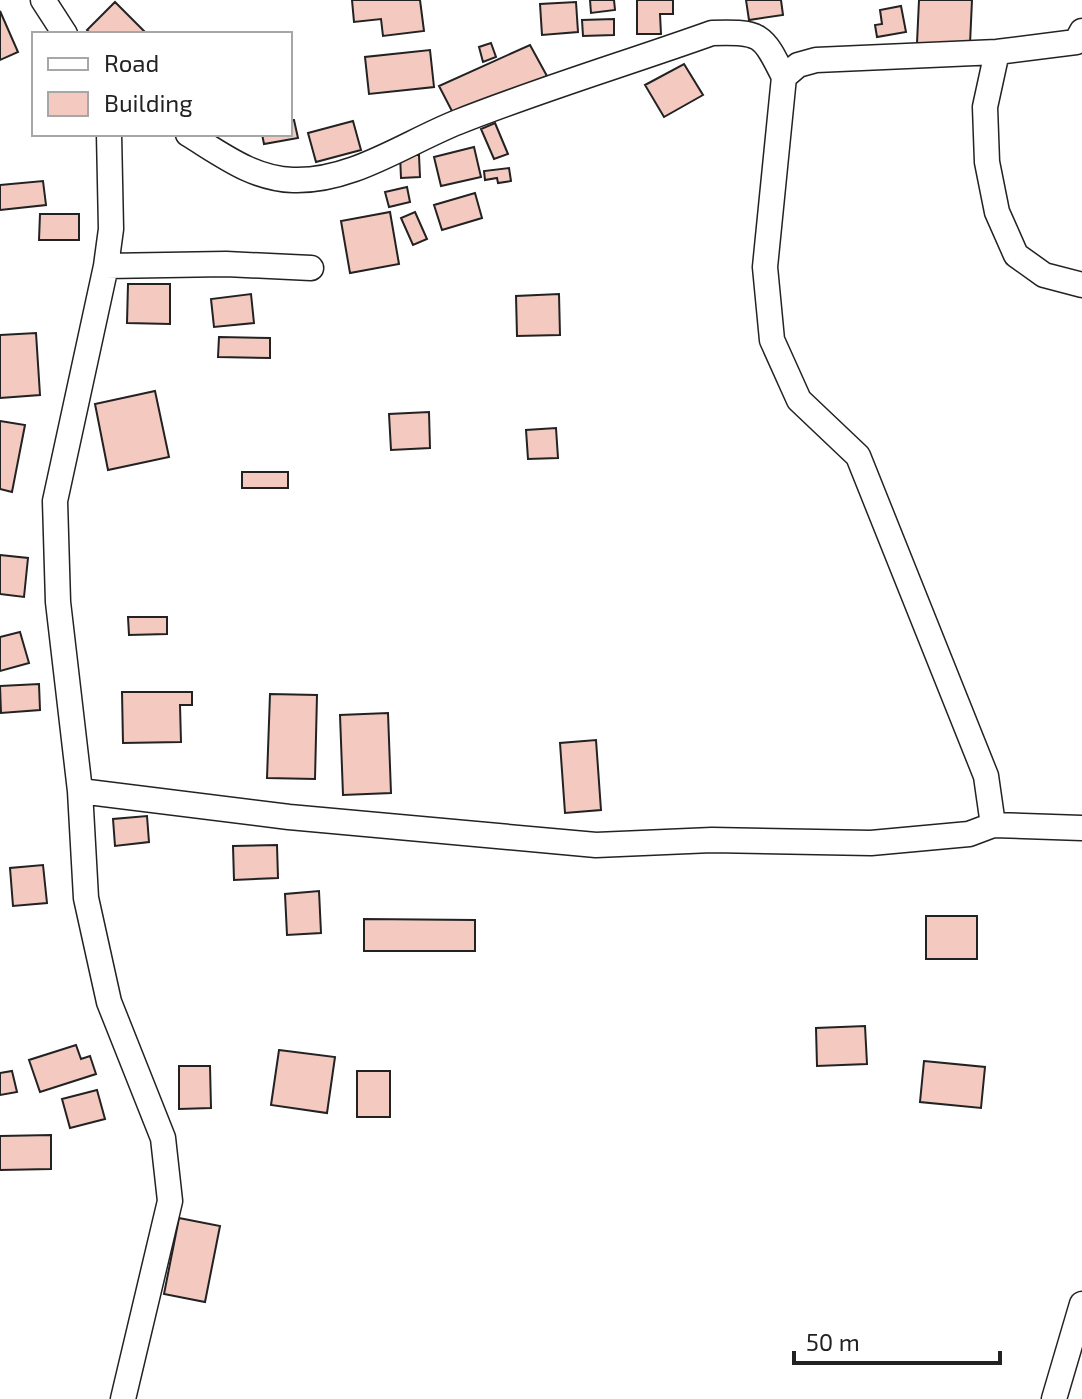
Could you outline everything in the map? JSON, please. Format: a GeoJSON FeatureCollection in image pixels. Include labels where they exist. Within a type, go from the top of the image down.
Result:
{"type":"FeatureCollection","features":[{"type":"Feature","properties":{"kind":"street"},"geometry":{"type":"LineString","coordinates":[[43,0],[64,32]]}},
{"type":"Feature","properties":{"kind":"street"},"geometry":{"type":"LineString","coordinates":[[784,77],[798,65],[816,60],[997,52],[1076,42],[1082,31]]}},
{"type":"Feature","properties":{"kind":"street"},"geometry":{"type":"LineString","coordinates":[[191,136],[234,163],[265,176],[294,180],[343,173],[458,122],[712,33],[747,32],[769,46],[784,77],[765,267],[772,340],[799,400],[858,456],[986,776],[993,825]]}},
{"type":"Feature","properties":{"kind":"street"},"geometry":{"type":"LineString","coordinates":[[997,52],[985,107],[987,162],[997,212],[1016,255],[1044,275],[1082,285]]}},
{"type":"Feature","properties":{"kind":"street"},"geometry":{"type":"LineString","coordinates":[[109,136],[111,229],[106,266],[55,501],[58,602],[80,791],[86,898],[109,1002],[163,1138],[170,1201],[123,1399]]}},
{"type":"Feature","properties":{"kind":"street"},"geometry":{"type":"LineString","coordinates":[[106,266],[226,264],[311,268]]}},
{"type":"Feature","properties":{"kind":"street"},"geometry":{"type":"LineString","coordinates":[[80,791],[289,817],[596,845],[712,840],[871,843],[969,834],[993,825],[1082,828]]}},
{"type":"Feature","properties":{"kind":"street"},"geometry":{"type":"LineString","coordinates":[[1054,1399],[1082,1304]]}},
{"type":"Feature","properties":{"kind":"building"},"geometry":{"type":"Polygon","coordinates":[[[352,0],[420,0],[424,31],[383,36],[381,19],[354,22],[352,0]]]}},
{"type":"Feature","properties":{"kind":"building"},"geometry":{"type":"Polygon","coordinates":[[[590,0],[614,0],[615,10],[591,13],[590,0]]]}},
{"type":"Feature","properties":{"kind":"building"},"geometry":{"type":"Polygon","coordinates":[[[637,0],[673,0],[673,14],[660,14],[661,34],[637,34],[637,0]]]}},
{"type":"Feature","properties":{"kind":"building"},"geometry":{"type":"Polygon","coordinates":[[[746,0],[781,0],[783,15],[749,20],[746,0]]]}},
{"type":"Feature","properties":{"kind":"building"},"geometry":{"type":"Polygon","coordinates":[[[919,0],[972,0],[970,44],[917,43],[919,0]]]}},
{"type":"Feature","properties":{"kind":"building"},"geometry":{"type":"Polygon","coordinates":[[[115,2],[145,32],[89,32],[87,30],[115,2]]]}},
{"type":"Feature","properties":{"kind":"building"},"geometry":{"type":"Polygon","coordinates":[[[576,2],[578,32],[542,35],[540,4],[576,2]]]}},
{"type":"Feature","properties":{"kind":"building"},"geometry":{"type":"Polygon","coordinates":[[[901,6],[906,32],[877,37],[875,25],[882,24],[880,10],[901,6]]]}},
{"type":"Feature","properties":{"kind":"building"},"geometry":{"type":"Polygon","coordinates":[[[0,11],[18,52],[0,60],[0,11]]]}},
{"type":"Feature","properties":{"kind":"building"},"geometry":{"type":"Polygon","coordinates":[[[614,19],[614,35],[583,36],[582,20],[614,19]]]}},
{"type":"Feature","properties":{"kind":"building"},"geometry":{"type":"Polygon","coordinates":[[[491,43],[496,57],[483,62],[479,47],[491,43]]]}},
{"type":"Feature","properties":{"kind":"building"},"geometry":{"type":"Polygon","coordinates":[[[530,45],[547,76],[455,117],[439,86],[530,45]]]}},
{"type":"Feature","properties":{"kind":"building"},"geometry":{"type":"Polygon","coordinates":[[[430,50],[434,87],[369,94],[365,57],[430,50]]]}},
{"type":"Feature","properties":{"kind":"building"},"geometry":{"type":"Polygon","coordinates":[[[684,64],[703,95],[664,117],[645,85],[684,64]]]}},
{"type":"Feature","properties":{"kind":"building"},"geometry":{"type":"Polygon","coordinates":[[[294,120],[298,138],[264,144],[262,136],[292,136],[294,120]]]}},
{"type":"Feature","properties":{"kind":"building"},"geometry":{"type":"Polygon","coordinates":[[[353,121],[361,150],[316,162],[308,133],[353,121]]]}},
{"type":"Feature","properties":{"kind":"building"},"geometry":{"type":"Polygon","coordinates":[[[495,123],[508,154],[494,159],[481,129],[495,123]]]}},
{"type":"Feature","properties":{"kind":"building"},"geometry":{"type":"Polygon","coordinates":[[[474,147],[481,177],[441,186],[434,157],[474,147]]]}},
{"type":"Feature","properties":{"kind":"building"},"geometry":{"type":"Polygon","coordinates":[[[400,155],[419,155],[420,177],[401,178],[400,155]]]}},
{"type":"Feature","properties":{"kind":"building"},"geometry":{"type":"Polygon","coordinates":[[[509,168],[511,181],[498,183],[497,178],[485,180],[484,171],[509,168]]]}},
{"type":"Feature","properties":{"kind":"building"},"geometry":{"type":"Polygon","coordinates":[[[43,181],[46,205],[0,210],[0,185],[43,181]]]}},
{"type":"Feature","properties":{"kind":"building"},"geometry":{"type":"Polygon","coordinates":[[[407,187],[410,202],[389,207],[385,192],[407,187]]]}},
{"type":"Feature","properties":{"kind":"building"},"geometry":{"type":"Polygon","coordinates":[[[475,193],[482,218],[442,230],[434,205],[475,193]]]}},
{"type":"Feature","properties":{"kind":"building"},"geometry":{"type":"Polygon","coordinates":[[[390,212],[399,264],[350,273],[341,221],[390,212]]]}},
{"type":"Feature","properties":{"kind":"building"},"geometry":{"type":"Polygon","coordinates":[[[415,212],[427,239],[413,245],[401,218],[415,212]]]}},
{"type":"Feature","properties":{"kind":"building"},"geometry":{"type":"Polygon","coordinates":[[[40,214],[79,214],[79,240],[39,240],[40,214]]]}},
{"type":"Feature","properties":{"kind":"building"},"geometry":{"type":"Polygon","coordinates":[[[128,284],[170,284],[170,324],[127,323],[128,284]]]}},
{"type":"Feature","properties":{"kind":"building"},"geometry":{"type":"Polygon","coordinates":[[[251,294],[254,323],[214,327],[211,299],[251,294]]]}},
{"type":"Feature","properties":{"kind":"building"},"geometry":{"type":"Polygon","coordinates":[[[559,294],[560,335],[517,336],[516,296],[559,294]]]}},
{"type":"Feature","properties":{"kind":"building"},"geometry":{"type":"Polygon","coordinates":[[[36,333],[40,395],[0,398],[0,335],[36,333]]]}},
{"type":"Feature","properties":{"kind":"building"},"geometry":{"type":"Polygon","coordinates":[[[219,337],[270,338],[270,358],[218,357],[219,337]]]}},
{"type":"Feature","properties":{"kind":"building"},"geometry":{"type":"Polygon","coordinates":[[[155,391],[169,457],[108,470],[95,404],[155,391]]]}},
{"type":"Feature","properties":{"kind":"building"},"geometry":{"type":"Polygon","coordinates":[[[429,412],[430,448],[391,450],[389,414],[429,412]]]}},
{"type":"Feature","properties":{"kind":"building"},"geometry":{"type":"Polygon","coordinates":[[[0,421],[25,425],[12,492],[0,489],[0,421]]]}},
{"type":"Feature","properties":{"kind":"building"},"geometry":{"type":"Polygon","coordinates":[[[556,428],[558,458],[528,459],[526,430],[556,428]]]}},
{"type":"Feature","properties":{"kind":"building"},"geometry":{"type":"Polygon","coordinates":[[[242,472],[288,472],[288,488],[242,488],[242,472]]]}},
{"type":"Feature","properties":{"kind":"building"},"geometry":{"type":"Polygon","coordinates":[[[0,555],[28,558],[24,597],[0,594],[0,555]]]}},
{"type":"Feature","properties":{"kind":"building"},"geometry":{"type":"Polygon","coordinates":[[[128,617],[167,617],[167,634],[129,635],[128,617]]]}},
{"type":"Feature","properties":{"kind":"building"},"geometry":{"type":"Polygon","coordinates":[[[20,632],[29,663],[0,671],[0,637],[20,632]]]}},
{"type":"Feature","properties":{"kind":"building"},"geometry":{"type":"Polygon","coordinates":[[[39,684],[40,710],[1,713],[0,686],[39,684]]]}},
{"type":"Feature","properties":{"kind":"building"},"geometry":{"type":"Polygon","coordinates":[[[122,692],[192,692],[192,705],[180,705],[181,742],[123,743],[122,692]]]}},
{"type":"Feature","properties":{"kind":"building"},"geometry":{"type":"Polygon","coordinates":[[[270,694],[317,695],[315,779],[267,778],[270,694]]]}},
{"type":"Feature","properties":{"kind":"building"},"geometry":{"type":"Polygon","coordinates":[[[388,713],[391,793],[343,795],[340,715],[388,713]]]}},
{"type":"Feature","properties":{"kind":"building"},"geometry":{"type":"Polygon","coordinates":[[[596,740],[601,810],[565,813],[560,743],[596,740]]]}},
{"type":"Feature","properties":{"kind":"building"},"geometry":{"type":"Polygon","coordinates":[[[147,816],[149,842],[115,846],[113,819],[147,816]]]}},
{"type":"Feature","properties":{"kind":"building"},"geometry":{"type":"Polygon","coordinates":[[[277,845],[278,878],[234,880],[233,846],[277,845]]]}},
{"type":"Feature","properties":{"kind":"building"},"geometry":{"type":"Polygon","coordinates":[[[43,865],[47,903],[13,906],[10,868],[43,865]]]}},
{"type":"Feature","properties":{"kind":"building"},"geometry":{"type":"Polygon","coordinates":[[[319,891],[321,933],[287,935],[285,894],[319,891]]]}},
{"type":"Feature","properties":{"kind":"building"},"geometry":{"type":"Polygon","coordinates":[[[926,916],[977,916],[977,959],[926,959],[926,916]]]}},
{"type":"Feature","properties":{"kind":"building"},"geometry":{"type":"Polygon","coordinates":[[[364,919],[475,920],[475,951],[364,951],[364,919]]]}},
{"type":"Feature","properties":{"kind":"building"},"geometry":{"type":"Polygon","coordinates":[[[865,1026],[867,1064],[817,1066],[816,1028],[865,1026]]]}},
{"type":"Feature","properties":{"kind":"building"},"geometry":{"type":"Polygon","coordinates":[[[76,1045],[81,1059],[90,1056],[96,1074],[40,1092],[29,1060],[76,1045]]]}},
{"type":"Feature","properties":{"kind":"building"},"geometry":{"type":"Polygon","coordinates":[[[279,1050],[335,1057],[327,1113],[271,1105],[279,1050]]]}},
{"type":"Feature","properties":{"kind":"building"},"geometry":{"type":"Polygon","coordinates":[[[924,1061],[985,1067],[981,1108],[920,1102],[924,1061]]]}},
{"type":"Feature","properties":{"kind":"building"},"geometry":{"type":"Polygon","coordinates":[[[179,1066],[210,1066],[211,1108],[179,1109],[179,1066]]]}},
{"type":"Feature","properties":{"kind":"building"},"geometry":{"type":"Polygon","coordinates":[[[12,1071],[17,1092],[0,1095],[0,1073],[12,1071]]]}},
{"type":"Feature","properties":{"kind":"building"},"geometry":{"type":"Polygon","coordinates":[[[357,1071],[390,1071],[390,1117],[357,1117],[357,1071]]]}},
{"type":"Feature","properties":{"kind":"building"},"geometry":{"type":"Polygon","coordinates":[[[97,1090],[105,1119],[70,1128],[62,1099],[97,1090]]]}},
{"type":"Feature","properties":{"kind":"building"},"geometry":{"type":"Polygon","coordinates":[[[51,1135],[51,1169],[0,1170],[0,1136],[51,1135]]]}},
{"type":"Feature","properties":{"kind":"building"},"geometry":{"type":"Polygon","coordinates":[[[179,1218],[220,1226],[205,1302],[164,1294],[179,1218]]]}}]}
